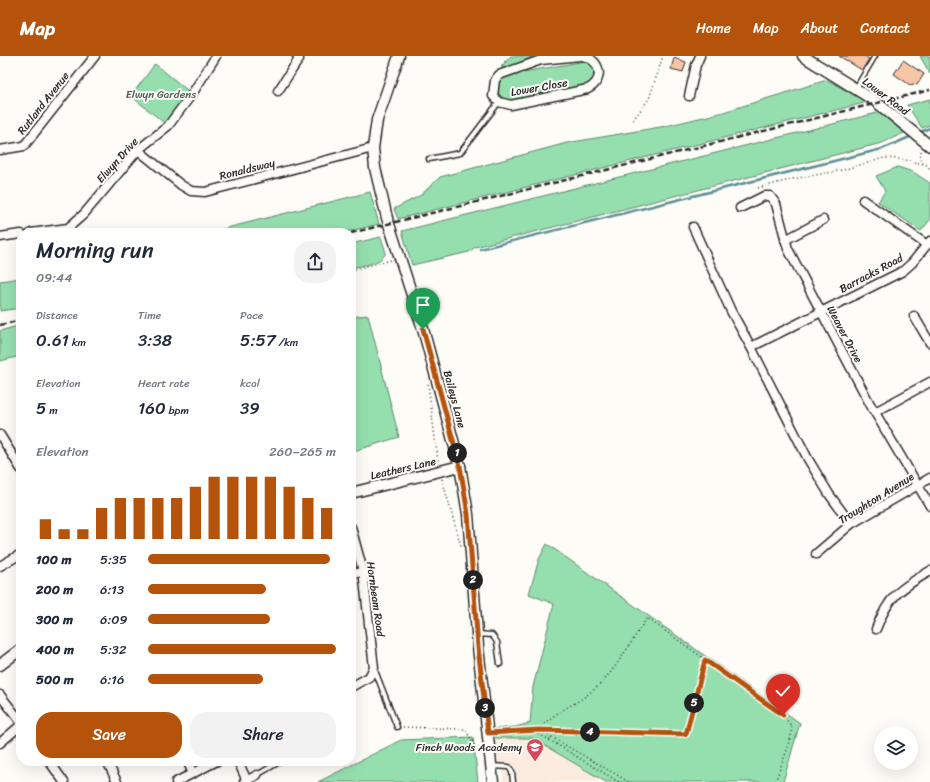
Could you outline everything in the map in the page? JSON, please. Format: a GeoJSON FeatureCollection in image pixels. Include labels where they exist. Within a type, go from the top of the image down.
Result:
{"type":"FeatureCollection","features":[{"type":"Feature","properties":{"kind":"street","name":"Rutland Avenue"},"geometry":{"type":"LineString","coordinates":[[0,150],[24,146],[95,56]]}},
{"type":"Feature","properties":{"kind":"street","name":"Elwyn Drive"},"geometry":{"type":"LineString","coordinates":[[68,228],[84,214],[138,150],[168,126],[192,94],[216,56]]}},
{"type":"Feature","properties":{"kind":"street"},"geometry":{"type":"LineString","coordinates":[[278,91],[299,59],[296,56]]}},
{"type":"Feature","properties":{"kind":"street","name":"Baileys Lane"},"geometry":{"type":"LineString","coordinates":[[399,56],[377,120],[373,148],[379,191],[423,329],[460,466],[468,514],[477,634],[492,733],[491,766],[493,782]]}},
{"type":"Feature","properties":{"kind":"street","name":"Lower Close"},"geometry":{"type":"LineString","coordinates":[[582,56],[591,58],[595,61],[598,75],[594,86],[588,89],[511,105],[499,102],[494,96],[493,88],[495,80],[500,75],[540,58],[582,56]]}},
{"type":"Feature","properties":{"kind":"street"},"geometry":{"type":"LineString","coordinates":[[689,96],[696,64],[700,56]]}},
{"type":"Feature","properties":{"kind":"street","name":"Lower Road"},"geometry":{"type":"LineString","coordinates":[[803,56],[856,88],[927,142]]}},
{"type":"Feature","properties":{"kind":"street","name":"Ronaldsway"},"geometry":{"type":"LineString","coordinates":[[138,150],[181,185],[191,191],[205,192],[373,148]]}},
{"type":"Feature","properties":{"kind":"street","name":"Weaver Drive"},"geometry":{"type":"LineString","coordinates":[[740,208],[764,196],[770,196],[776,204],[788,249],[874,412],[930,506]]}},
{"type":"Feature","properties":{"kind":"street"},"geometry":{"type":"LineString","coordinates":[[862,200],[928,243]]}},
{"type":"Feature","properties":{"kind":"street"},"geometry":{"type":"LineString","coordinates":[[785,240],[823,220]]}},
{"type":"Feature","properties":{"kind":"street"},"geometry":{"type":"LineString","coordinates":[[693,227],[731,311],[808,459],[829,494],[851,524]]}},
{"type":"Feature","properties":{"kind":"street"},"geometry":{"type":"LineString","coordinates":[[0,237],[16,235]]}},
{"type":"Feature","properties":{"kind":"street","name":"Barracks Road"},"geometry":{"type":"LineString","coordinates":[[751,347],[903,271],[912,263],[928,243]]}},
{"type":"Feature","properties":{"kind":"street"},"geometry":{"type":"LineString","coordinates":[[914,316],[930,343]]}},
{"type":"Feature","properties":{"kind":"street"},"geometry":{"type":"LineString","coordinates":[[874,412],[930,382]]}},
{"type":"Feature","properties":{"kind":"street"},"geometry":{"type":"LineString","coordinates":[[0,435],[16,461]]}},
{"type":"Feature","properties":{"kind":"street","name":"Leathers Lane"},"geometry":{"type":"LineString","coordinates":[[356,492],[460,466]]}},
{"type":"Feature","properties":{"kind":"street","name":"Troughton Avenue"},"geometry":{"type":"LineString","coordinates":[[816,554],[851,524],[930,478]]}},
{"type":"Feature","properties":{"kind":"street","name":"Hornbeam Road"},"geometry":{"type":"LineString","coordinates":[[356,545],[363,571],[374,668]]}},
{"type":"Feature","properties":{"kind":"street"},"geometry":{"type":"LineString","coordinates":[[0,566],[16,557]]}},
{"type":"Feature","properties":{"kind":"street"},"geometry":{"type":"LineString","coordinates":[[876,629],[892,598],[909,583],[930,570]]}},
{"type":"Feature","properties":{"kind":"street"},"geometry":{"type":"LineString","coordinates":[[356,573],[363,571]]}},
{"type":"Feature","properties":{"kind":"street"},"geometry":{"type":"LineString","coordinates":[[0,665],[16,653]]}},
{"type":"Feature","properties":{"kind":"street"},"geometry":{"type":"LineString","coordinates":[[356,684],[368,677],[374,668]]}},
{"type":"Feature","properties":{"kind":"street"},"geometry":{"type":"LineString","coordinates":[[0,696],[16,717]]}},
{"type":"Feature","properties":{"kind":"street"},"geometry":{"type":"LineString","coordinates":[[0,743],[16,728]]}},
{"type":"Feature","properties":{"kind":"street"},"geometry":{"type":"LineString","coordinates":[[53,766],[64,782]]}},
{"type":"Feature","properties":{"kind":"street"},"geometry":{"type":"LineString","coordinates":[[109,766],[117,782]]}},
{"type":"Feature","properties":{"kind":"street"},"geometry":{"type":"LineString","coordinates":[[190,766],[193,773]]}},
{"type":"Feature","properties":{"kind":"street"},"geometry":{"type":"LineString","coordinates":[[176,782],[206,766]]}},
{"type":"Feature","properties":{"kind":"street"},"geometry":{"type":"LineString","coordinates":[[240,766],[246,781],[257,775]]}},
{"type":"Feature","properties":{"kind":"lane"},"geometry":{"type":"LineString","coordinates":[[856,88],[875,56]]}},
{"type":"Feature","properties":{"kind":"lane"},"geometry":{"type":"LineString","coordinates":[[429,160],[460,153],[499,102]]}},
{"type":"Feature","properties":{"kind":"lane"},"geometry":{"type":"LineString","coordinates":[[477,634],[492,635],[497,642],[500,664]]}},
{"type":"Feature","properties":{"kind":"lane"},"geometry":{"type":"LineString","coordinates":[[374,668],[397,727]]}},
{"type":"Feature","properties":{"kind":"lane"},"geometry":{"type":"LineString","coordinates":[[257,775],[272,766]]}},
{"type":"Feature","properties":{"kind":"lane"},"geometry":{"type":"LineString","coordinates":[[491,766],[509,767],[512,772],[513,782]]}},
{"type":"Feature","properties":{"kind":"path"},"geometry":{"type":"LineString","coordinates":[[632,120],[649,99],[663,56]]}},
{"type":"Feature","properties":{"kind":"path"},"geometry":{"type":"LineString","coordinates":[[927,142],[920,153],[920,158],[930,169]]}},
{"type":"Feature","properties":{"kind":"path"},"geometry":{"type":"LineString","coordinates":[[758,188],[793,179],[843,170],[884,158],[900,159],[924,164]]}},
{"type":"Feature","properties":{"kind":"path"},"geometry":{"type":"LineString","coordinates":[[356,269],[400,258]]}},
{"type":"Feature","properties":{"kind":"path"},"geometry":{"type":"LineString","coordinates":[[427,377],[440,472],[462,552]]}},
{"type":"Feature","properties":{"kind":"path"},"geometry":{"type":"LineString","coordinates":[[539,730],[547,720],[592,692],[606,678],[647,618],[783,715],[792,727],[790,742],[775,782]]}},
{"type":"Feature","properties":{"kind":"path"},"geometry":{"type":"LineString","coordinates":[[492,733],[539,730],[686,734],[705,660]]}},
{"type":"Feature","properties":{"kind":"path"},"geometry":{"type":"LineString","coordinates":[[397,727],[465,729],[480,756]]}},
{"type":"Feature","properties":{"kind":"path"},"geometry":{"type":"LineString","coordinates":[[539,730],[629,782]]}},
{"type":"Feature","properties":{"kind":"path"},"geometry":{"type":"LineString","coordinates":[[492,733],[528,732],[541,735],[619,782]]}},
{"type":"Feature","properties":{"kind":"shaded area","name":"Finch Woods Academy"},"geometry":{"type":"Polygon","coordinates":[[[496,738],[532,738],[606,782],[503,782],[503,770],[498,770],[496,738]]]}},
{"type":"Feature","properties":{"kind":"green space"},"geometry":{"type":"Polygon","coordinates":[[[511,56],[534,56],[506,68],[501,67],[511,56]]]}},
{"type":"Feature","properties":{"kind":"green space"},"geometry":{"type":"Polygon","coordinates":[[[920,56],[930,56],[930,74],[920,56]]]}},
{"type":"Feature","properties":{"kind":"green space"},"geometry":{"type":"Polygon","coordinates":[[[586,61],[595,69],[593,80],[589,84],[509,101],[502,98],[499,94],[498,81],[506,75],[586,61]]]}},
{"type":"Feature","properties":{"kind":"green space","name":"Elwyn Gardens"},"geometry":{"type":"Polygon","coordinates":[[[155,64],[192,94],[168,126],[131,96],[155,64]]]}},
{"type":"Feature","properties":{"kind":"green space"},"geometry":{"type":"Polygon","coordinates":[[[827,80],[868,102],[398,219],[394,209],[421,195],[440,177],[567,143],[666,126],[720,113],[827,80]]]}},
{"type":"Feature","properties":{"kind":"green space"},"geometry":{"type":"Polygon","coordinates":[[[930,99],[930,125],[922,128],[907,105],[930,99]]]}},
{"type":"Feature","properties":{"kind":"green space"},"geometry":{"type":"Polygon","coordinates":[[[881,112],[906,132],[882,143],[475,247],[469,252],[412,265],[402,231],[881,112]]]}},
{"type":"Feature","properties":{"kind":"green space"},"geometry":{"type":"Polygon","coordinates":[[[898,167],[913,172],[930,183],[930,220],[921,231],[878,202],[885,191],[876,176],[898,167]]]}},
{"type":"Feature","properties":{"kind":"green space"},"geometry":{"type":"Polygon","coordinates":[[[370,192],[379,224],[356,230],[356,228],[227,228],[370,192]]]}},
{"type":"Feature","properties":{"kind":"green space"},"geometry":{"type":"Polygon","coordinates":[[[381,237],[386,253],[375,262],[356,267],[356,243],[381,237]]]}},
{"type":"Feature","properties":{"kind":"green space"},"geometry":{"type":"Polygon","coordinates":[[[16,279],[16,309],[0,311],[0,281],[16,279]]]}},
{"type":"Feature","properties":{"kind":"green space"},"geometry":{"type":"Polygon","coordinates":[[[368,315],[399,437],[356,450],[356,316],[368,315]]]}},
{"type":"Feature","properties":{"kind":"green space"},"geometry":{"type":"Polygon","coordinates":[[[16,326],[16,357],[0,361],[0,331],[16,326]]]}},
{"type":"Feature","properties":{"kind":"green space"},"geometry":{"type":"Polygon","coordinates":[[[547,544],[800,723],[783,782],[606,782],[532,738],[496,738],[495,729],[515,727],[530,723],[533,687],[554,604],[529,594],[539,559],[547,544]]]}},
{"type":"Feature","properties":{"kind":"green space"},"geometry":{"type":"Polygon","coordinates":[[[473,737],[478,782],[318,782],[350,766],[356,766],[356,763],[401,740],[473,737]]]}},
{"type":"Feature","properties":{"kind":"building"},"geometry":{"type":"Polygon","coordinates":[[[839,56],[865,56],[869,59],[862,70],[839,56]]]}},
{"type":"Feature","properties":{"kind":"building"},"geometry":{"type":"Polygon","coordinates":[[[674,58],[686,62],[683,72],[671,69],[674,58]]]}},
{"type":"Feature","properties":{"kind":"building"},"geometry":{"type":"Polygon","coordinates":[[[903,60],[924,74],[917,85],[910,85],[894,74],[903,60]]]}},
{"type":"Feature","properties":{"kind":"waterway"},"geometry":{"type":"LineString","coordinates":[[918,133],[930,128]]}},
{"type":"Feature","properties":{"kind":"waterway"},"geometry":{"type":"LineString","coordinates":[[480,249],[882,149],[912,136]]}},
{"type":"Feature","properties":{"kind":"railway"},"geometry":{"type":"LineString","coordinates":[[356,232],[930,90]]}},
{"type":"Feature","properties":{"kind":"railway"},"geometry":{"type":"LineString","coordinates":[[0,325],[16,321]]}},
{"type":"Feature","properties":{"kind":"place","name":"Finch Woods Academy"},"geometry":{"type":"Point","coordinates":[535,762]}},
{"type":"Feature","properties":{"kind":"route"},"geometry":{"type":"LineString","coordinates":[[423,329],[460,466],[468,514],[478,647],[488,733],[539,730],[686,734],[705,660],[783,715]]}}]}
